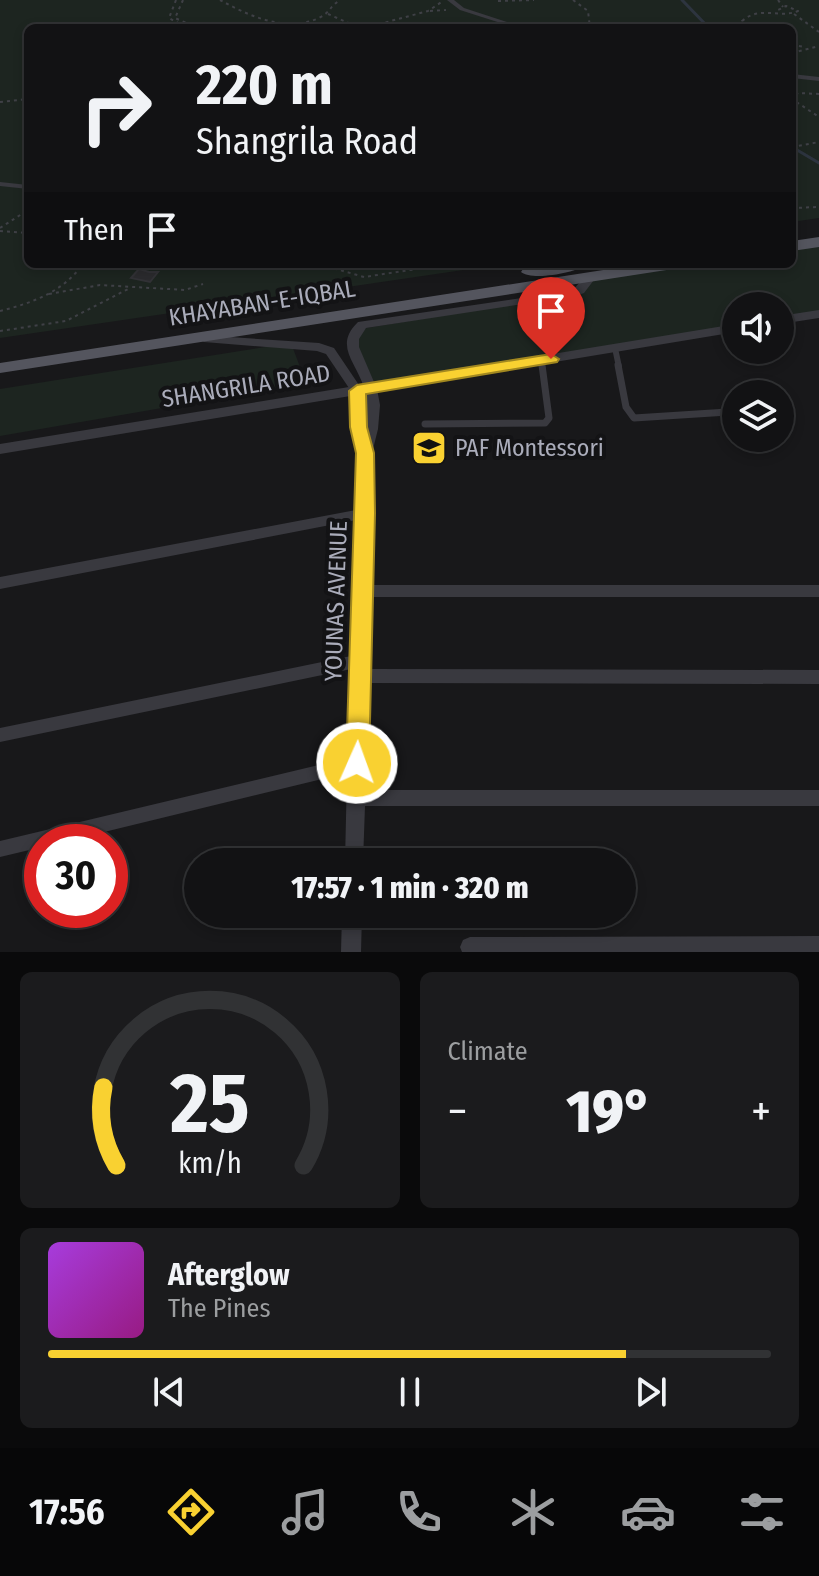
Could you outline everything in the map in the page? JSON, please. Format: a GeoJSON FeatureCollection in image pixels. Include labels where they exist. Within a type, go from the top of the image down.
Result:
{"type":"FeatureCollection","features":[{"type":"Feature","properties":{"kind":"main road"},"geometry":{"type":"LineString","coordinates":[[796,231],[819,228]]}},
{"type":"Feature","properties":{"kind":"main road"},"geometry":{"type":"LineString","coordinates":[[796,245],[819,242]]}},
{"type":"Feature","properties":{"kind":"main road","name":"KHAYABAN-E-IQBAL"},"geometry":{"type":"LineString","coordinates":[[0,356],[614,268]]}},
{"type":"Feature","properties":{"kind":"main road","name":"KHAYABAN-E-IQBAL"},"geometry":{"type":"LineString","coordinates":[[0,368],[585,270]]}},
{"type":"Feature","properties":{"kind":"street"},"geometry":{"type":"LineString","coordinates":[[448,0],[462,9],[509,24]]}},
{"type":"Feature","properties":{"kind":"street"},"geometry":{"type":"LineString","coordinates":[[796,76],[819,79]]}},
{"type":"Feature","properties":{"kind":"street"},"geometry":{"type":"LineString","coordinates":[[0,184],[24,187]]}},
{"type":"Feature","properties":{"kind":"street"},"geometry":{"type":"LineString","coordinates":[[364,390],[352,337],[362,325],[572,294],[580,291],[585,270]]}},
{"type":"Feature","properties":{"kind":"street"},"geometry":{"type":"LineString","coordinates":[[794,318],[819,314]]}},
{"type":"Feature","properties":{"kind":"street","name":"SHANGRILA ROAD"},"geometry":{"type":"LineString","coordinates":[[0,449],[722,330]]}},
{"type":"Feature","properties":{"kind":"street"},"geometry":{"type":"LineString","coordinates":[[195,337],[319,347],[330,351],[364,390]]}},
{"type":"Feature","properties":{"kind":"street","name":"YOUNAS AVENUE"},"geometry":{"type":"LineString","coordinates":[[354,848],[365,513],[365,453],[358,427],[364,390]]}},
{"type":"Feature","properties":{"kind":"street"},"geometry":{"type":"LineString","coordinates":[[0,583],[365,513]]}},
{"type":"Feature","properties":{"kind":"street"},"geometry":{"type":"LineString","coordinates":[[363,591],[819,591]]}},
{"type":"Feature","properties":{"kind":"street"},"geometry":{"type":"LineString","coordinates":[[0,735],[360,668],[819,677]]}},
{"type":"Feature","properties":{"kind":"street"},"geometry":{"type":"LineString","coordinates":[[0,849],[357,763]]}},
{"type":"Feature","properties":{"kind":"street"},"geometry":{"type":"LineString","coordinates":[[356,798],[819,798]]}},
{"type":"Feature","properties":{"kind":"street"},"geometry":{"type":"LineString","coordinates":[[351,952],[352,928]]}},
{"type":"Feature","properties":{"kind":"street"},"geometry":{"type":"LineString","coordinates":[[470,947],[819,946]]}},
{"type":"Feature","properties":{"kind":"lane"},"geometry":{"type":"LineString","coordinates":[[615,348],[626,407],[634,418],[722,412]]}},
{"type":"Feature","properties":{"kind":"lane"},"geometry":{"type":"LineString","coordinates":[[425,424],[545,423],[549,418],[541,360]]}},
{"type":"Feature","properties":{"kind":"path"},"geometry":{"type":"LineString","coordinates":[[176,0],[170,12],[171,21],[178,24]]}},
{"type":"Feature","properties":{"kind":"path"},"geometry":{"type":"LineString","coordinates":[[183,0],[177,19],[189,24]]}},
{"type":"Feature","properties":{"kind":"path"},"geometry":{"type":"LineString","coordinates":[[220,0],[235,10],[272,23],[293,24],[322,18],[340,0]]}},
{"type":"Feature","properties":{"kind":"path"},"geometry":{"type":"LineString","coordinates":[[383,24],[428,11],[448,0]]}},
{"type":"Feature","properties":{"kind":"path"},"geometry":{"type":"LineString","coordinates":[[489,18],[499,0],[534,0]]}},
{"type":"Feature","properties":{"kind":"path"},"geometry":{"type":"LineString","coordinates":[[573,0],[590,13],[590,24]]}},
{"type":"Feature","properties":{"kind":"path"},"geometry":{"type":"LineString","coordinates":[[778,0],[783,7]]}},
{"type":"Feature","properties":{"kind":"path"},"geometry":{"type":"LineString","coordinates":[[778,10],[783,7],[797,9],[794,14]]}},
{"type":"Feature","properties":{"kind":"path"},"geometry":{"type":"LineString","coordinates":[[428,11],[462,9]]}},
{"type":"Feature","properties":{"kind":"path"},"geometry":{"type":"LineString","coordinates":[[742,24],[751,14],[778,10],[794,14],[819,32]]}},
{"type":"Feature","properties":{"kind":"path"},"geometry":{"type":"LineString","coordinates":[[170,12],[177,13]]}},
{"type":"Feature","properties":{"kind":"path"},"geometry":{"type":"LineString","coordinates":[[326,14],[351,24]]}},
{"type":"Feature","properties":{"kind":"path"},"geometry":{"type":"LineString","coordinates":[[796,45],[819,46]]}},
{"type":"Feature","properties":{"kind":"path"},"geometry":{"type":"LineString","coordinates":[[796,52],[809,47]]}},
{"type":"Feature","properties":{"kind":"path"},"geometry":{"type":"LineString","coordinates":[[796,95],[819,94]]}},
{"type":"Feature","properties":{"kind":"path"},"geometry":{"type":"LineString","coordinates":[[0,102],[24,99]]}},
{"type":"Feature","properties":{"kind":"path"},"geometry":{"type":"LineString","coordinates":[[796,102],[819,117]]}},
{"type":"Feature","properties":{"kind":"path"},"geometry":{"type":"LineString","coordinates":[[796,145],[819,142]]}},
{"type":"Feature","properties":{"kind":"path"},"geometry":{"type":"LineString","coordinates":[[796,208],[819,207]]}},
{"type":"Feature","properties":{"kind":"path"},"geometry":{"type":"LineString","coordinates":[[0,230],[24,213]]}},
{"type":"Feature","properties":{"kind":"path"},"geometry":{"type":"LineString","coordinates":[[0,230],[24,233]]}},
{"type":"Feature","properties":{"kind":"path"},"geometry":{"type":"LineString","coordinates":[[49,294],[80,268]]}},
{"type":"Feature","properties":{"kind":"path"},"geometry":{"type":"LineString","coordinates":[[333,268],[364,277],[424,268]]}},
{"type":"Feature","properties":{"kind":"path"},"geometry":{"type":"LineString","coordinates":[[0,311],[49,294],[100,285],[185,290],[203,284]]}},
{"type":"Feature","properties":{"kind":"path"},"geometry":{"type":"LineString","coordinates":[[0,331],[66,321],[134,286]]}},
{"type":"Feature","properties":{"kind":"shaded area"},"geometry":{"type":"Polygon","coordinates":[[[0,0],[819,0],[819,218],[796,221],[796,24],[24,24],[24,268],[477,268],[0,338],[0,0]]]}},
{"type":"Feature","properties":{"kind":"shaded area"},"geometry":{"type":"Polygon","coordinates":[[[819,242],[819,314],[794,318],[794,292],[722,292],[722,330],[371,389],[355,357],[355,330],[572,294],[591,276],[646,268],[796,268],[796,245],[819,242]]]}},
{"type":"Feature","properties":{"kind":"shaded area"},"geometry":{"type":"Polygon","coordinates":[[[291,343],[306,383],[0,436],[0,389],[291,343]]]}},
{"type":"Feature","properties":{"kind":"building"},"geometry":{"type":"Polygon","coordinates":[[[139,269],[158,272],[150,282],[131,278],[139,269]]]}},
{"type":"Feature","properties":{"kind":"waterway"},"geometry":{"type":"LineString","coordinates":[[682,0],[705,24]]}},
{"type":"Feature","properties":{"kind":"waterway"},"geometry":{"type":"LineString","coordinates":[[796,149],[819,163]]}},
{"type":"Feature","properties":{"kind":"place","name":"PAF Montessori"},"geometry":{"type":"Point","coordinates":[429,448]}},
{"type":"Feature","properties":{"kind":"route"},"geometry":{"type":"LineString","coordinates":[[357,763],[365,513],[365,453],[358,427],[357,391],[551,359]]}}]}
